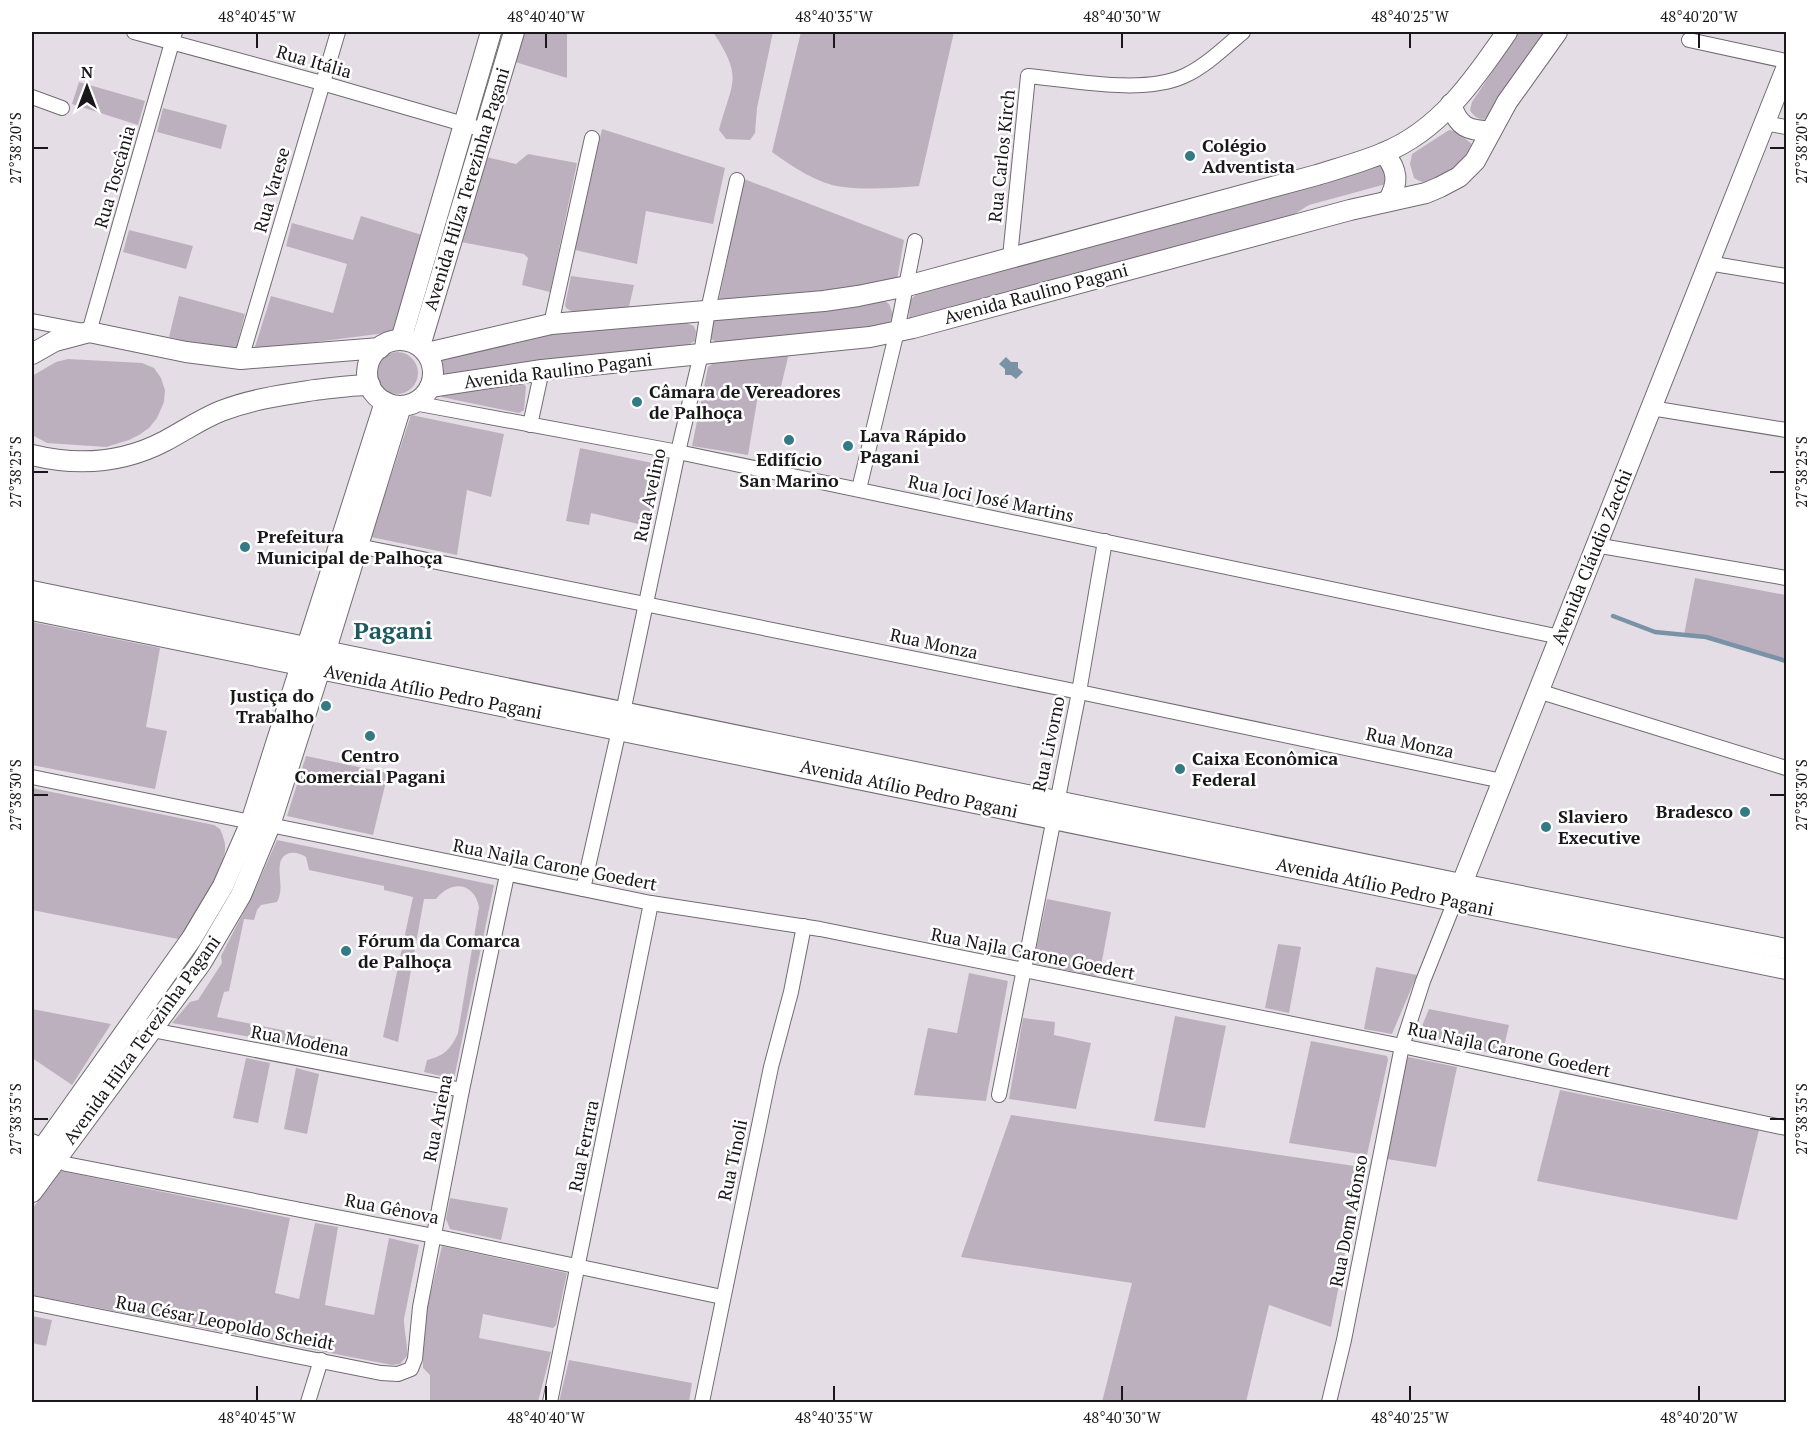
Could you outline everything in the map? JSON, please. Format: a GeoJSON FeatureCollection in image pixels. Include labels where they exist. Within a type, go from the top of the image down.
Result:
{"type":"FeatureCollection","features":[{"type":"Feature","properties":{"kind":"main road","name":"Avenida Hilza Terezinha Pagani"},"geometry":{"type":"LineString","coordinates":[[416,347],[464,124],[491,32]]}},
{"type":"Feature","properties":{"kind":"main road","name":"Avenida Hilza Terezinha Pagani"},"geometry":{"type":"LineString","coordinates":[[416,347],[514,32]]}},
{"type":"Feature","properties":{"kind":"main road","name":"Avenida Raulino Pagani"},"geometry":{"type":"LineString","coordinates":[[416,347],[551,324],[824,301],[858,296],[907,286],[1317,175],[1384,153],[1415,136],[1451,104],[1479,73],[1508,32]]}},
{"type":"Feature","properties":{"kind":"main road","name":"Avenida Raulino Pagani"},"geometry":{"type":"LineString","coordinates":[[430,387],[542,370],[845,341],[897,332],[1350,210],[1426,193],[1459,177],[1474,161],[1507,102],[1557,32]]}},
{"type":"Feature","properties":{"kind":"main road","name":"Avenida Cláudio Zacchi"},"geometry":{"type":"LineString","coordinates":[[1458,892],[1786,69]]}},
{"type":"Feature","properties":{"kind":"main road"},"geometry":{"type":"LineString","coordinates":[[1451,104],[1455,117],[1464,126],[1477,131],[1491,131]]}},
{"type":"Feature","properties":{"kind":"main road"},"geometry":{"type":"LineString","coordinates":[[1384,153],[1393,164],[1396,176],[1395,190],[1388,201]]}},
{"type":"Feature","properties":{"kind":"main road"},"geometry":{"type":"LineString","coordinates":[[32,354],[55,341],[89,332],[194,354],[241,359],[380,348]]}},
{"type":"Feature","properties":{"kind":"main road"},"geometry":{"type":"LineString","coordinates":[[387,343],[416,347],[433,371],[430,387],[420,399],[400,404],[374,392],[370,385],[368,369],[370,361],[380,348],[387,343]]}},
{"type":"Feature","properties":{"kind":"main road"},"geometry":{"type":"LineString","coordinates":[[32,455],[81,462],[116,459],[149,448],[200,421],[242,404],[285,395],[370,385]]}},
{"type":"Feature","properties":{"kind":"main road","name":"Avenida Hilza Terezinha Pagani"},"geometry":{"type":"LineString","coordinates":[[313,658],[358,546],[400,404]]}},
{"type":"Feature","properties":{"kind":"main road","name":"Avenida Hilza Terezinha Pagani"},"geometry":{"type":"LineString","coordinates":[[32,1192],[44,1148],[152,1030],[174,1002],[222,930],[256,860],[260,823],[313,658],[400,404]]}},
{"type":"Feature","properties":{"kind":"main road","name":"Avenida Atílio Pedro Pagani"},"geometry":{"type":"LineString","coordinates":[[32,591],[313,658],[1054,810],[1458,892],[1786,949]]}},
{"type":"Feature","properties":{"kind":"main road","name":"Avenida Atílio Pedro Pagani"},"geometry":{"type":"LineString","coordinates":[[32,610],[313,658]]}},
{"type":"Feature","properties":{"kind":"main road","name":"Avenida Hilza Terezinha Pagani"},"geometry":{"type":"LineString","coordinates":[[32,1163],[192,938],[260,823]]}},
{"type":"Feature","properties":{"kind":"main road","name":"Avenida Atílio Pedro Pagani"},"geometry":{"type":"LineString","coordinates":[[1458,892],[1786,969]]}},
{"type":"Feature","properties":{"kind":"main road"},"geometry":{"type":"LineString","coordinates":[[155,990],[174,1002]]}},
{"type":"Feature","properties":{"kind":"street","name":"Rua Itália"},"geometry":{"type":"LineString","coordinates":[[134,32],[174,36],[322,83],[484,130]]}},
{"type":"Feature","properties":{"kind":"street","name":"Rua Varese"},"geometry":{"type":"LineString","coordinates":[[241,359],[338,32]]}},
{"type":"Feature","properties":{"kind":"street","name":"Rua Carlos Kirch"},"geometry":{"type":"LineString","coordinates":[[1010,257],[1028,76],[1131,86],[1168,82],[1198,68],[1243,32]]}},
{"type":"Feature","properties":{"kind":"street","name":"Rua Toscânia"},"geometry":{"type":"LineString","coordinates":[[89,332],[174,36]]}},
{"type":"Feature","properties":{"kind":"street"},"geometry":{"type":"LineString","coordinates":[[1689,40],[1786,61]]}},
{"type":"Feature","properties":{"kind":"street"},"geometry":{"type":"LineString","coordinates":[[32,97],[62,108]]}},
{"type":"Feature","properties":{"kind":"street"},"geometry":{"type":"LineString","coordinates":[[1764,123],[1786,127]]}},
{"type":"Feature","properties":{"kind":"street"},"geometry":{"type":"LineString","coordinates":[[551,324],[592,138]]}},
{"type":"Feature","properties":{"kind":"street","name":"Rua Avelino"},"geometry":{"type":"LineString","coordinates":[[583,889],[737,180]]}},
{"type":"Feature","properties":{"kind":"street"},"geometry":{"type":"LineString","coordinates":[[859,489],[897,332],[915,241]]}},
{"type":"Feature","properties":{"kind":"street"},"geometry":{"type":"LineString","coordinates":[[1708,263],[1786,276]]}},
{"type":"Feature","properties":{"kind":"street"},"geometry":{"type":"LineString","coordinates":[[32,321],[89,332]]}},
{"type":"Feature","properties":{"kind":"street"},"geometry":{"type":"LineString","coordinates":[[530,425],[542,370]]}},
{"type":"Feature","properties":{"kind":"street","name":"Rua Joci José Martins"},"geometry":{"type":"LineString","coordinates":[[400,404],[678,452],[1560,637]]}},
{"type":"Feature","properties":{"kind":"street"},"geometry":{"type":"LineString","coordinates":[[1651,408],[1786,430]]}},
{"type":"Feature","properties":{"kind":"street","name":"Rua Livorno"},"geometry":{"type":"LineString","coordinates":[[999,1095],[1078,692],[1105,541]]}},
{"type":"Feature","properties":{"kind":"street"},"geometry":{"type":"LineString","coordinates":[[1595,545],[1786,578]]}},
{"type":"Feature","properties":{"kind":"street","name":"Rua Monza"},"geometry":{"type":"LineString","coordinates":[[358,546],[646,603],[1502,781]]}},
{"type":"Feature","properties":{"kind":"street"},"geometry":{"type":"LineString","coordinates":[[1538,691],[1786,768]]}},
{"type":"Feature","properties":{"kind":"street","name":"Rua Najla Carone Goedert"},"geometry":{"type":"LineString","coordinates":[[32,777],[651,903],[804,926],[1402,1046],[1786,1128]]}},
{"type":"Feature","properties":{"kind":"street","name":"Rua Ariena"},"geometry":{"type":"LineString","coordinates":[[411,1369],[415,1359],[418,1317],[462,1090],[507,875]]}},
{"type":"Feature","properties":{"kind":"street","name":"Avenida Cláudio Zacchi"},"geometry":{"type":"LineString","coordinates":[[1402,1046],[1423,981],[1458,892]]}},
{"type":"Feature","properties":{"kind":"street","name":"Rua Ferrara"},"geometry":{"type":"LineString","coordinates":[[550,1399],[651,903]]}},
{"type":"Feature","properties":{"kind":"street","name":"Rua Tínoli"},"geometry":{"type":"LineString","coordinates":[[702,1402],[771,1066],[791,992],[804,926]]}},
{"type":"Feature","properties":{"kind":"street","name":"Rua Modena"},"geometry":{"type":"LineString","coordinates":[[134,1019],[152,1030],[462,1090]]}},
{"type":"Feature","properties":{"kind":"street","name":"Rua Dom Afonso"},"geometry":{"type":"LineString","coordinates":[[1329,1402],[1344,1340],[1402,1046]]}},
{"type":"Feature","properties":{"kind":"street","name":"Rua Gênova"},"geometry":{"type":"LineString","coordinates":[[44,1148],[66,1164],[578,1265],[722,1297]]}},
{"type":"Feature","properties":{"kind":"street","name":"Rua César Leopoldo Scheidt"},"geometry":{"type":"LineString","coordinates":[[32,1303],[381,1373],[398,1374],[411,1369]]}},
{"type":"Feature","properties":{"kind":"street"},"geometry":{"type":"LineString","coordinates":[[308,1402],[321,1360]]}},
{"type":"Feature","properties":{"kind":"shaded area"},"geometry":{"type":"Polygon","coordinates":[[[521,32],[567,32],[567,78],[512,61],[521,32]]]}},
{"type":"Feature","properties":{"kind":"shaded area"},"geometry":{"type":"Polygon","coordinates":[[[713,32],[773,32],[757,108],[755,133],[750,140],[726,139],[719,130],[731,90],[732,71],[729,60],[713,32]]]}},
{"type":"Feature","properties":{"kind":"shaded area"},"geometry":{"type":"Polygon","coordinates":[[[801,32],[954,32],[919,186],[871,189],[833,185],[805,174],[772,152],[801,32]]]}},
{"type":"Feature","properties":{"kind":"shaded area"},"geometry":{"type":"Polygon","coordinates":[[[1519,32],[1546,32],[1491,117],[1482,119],[1476,117],[1470,110],[1472,102],[1519,32]]]}},
{"type":"Feature","properties":{"kind":"shaded area"},"geometry":{"type":"Polygon","coordinates":[[[79,82],[145,101],[138,125],[72,104],[79,82]]]}},
{"type":"Feature","properties":{"kind":"shaded area"},"geometry":{"type":"Polygon","coordinates":[[[163,108],[227,125],[221,149],[157,132],[163,108]]]}},
{"type":"Feature","properties":{"kind":"shaded area"},"geometry":{"type":"Polygon","coordinates":[[[602,129],[725,168],[713,224],[646,211],[637,264],[575,250],[602,129]]]}},
{"type":"Feature","properties":{"kind":"shaded area"},"geometry":{"type":"Polygon","coordinates":[[[1449,130],[1455,131],[1472,144],[1471,150],[1457,167],[1437,180],[1427,183],[1414,178],[1410,164],[1412,154],[1449,130]]]}},
{"type":"Feature","properties":{"kind":"shaded area"},"geometry":{"type":"Polygon","coordinates":[[[528,154],[577,163],[550,292],[522,285],[528,258],[524,254],[461,242],[486,157],[516,164],[528,154]]]}},
{"type":"Feature","properties":{"kind":"shaded area"},"geometry":{"type":"Polygon","coordinates":[[[1379,164],[1387,168],[1386,184],[1309,205],[1293,215],[909,321],[910,300],[920,291],[1379,164]]]}},
{"type":"Feature","properties":{"kind":"shaded area"},"geometry":{"type":"Polygon","coordinates":[[[744,179],[904,240],[896,286],[718,304],[744,179]]]}},
{"type":"Feature","properties":{"kind":"shaded area"},"geometry":{"type":"Polygon","coordinates":[[[361,216],[422,235],[393,332],[254,350],[271,296],[333,313],[347,264],[286,246],[292,223],[353,240],[361,216]]]}},
{"type":"Feature","properties":{"kind":"shaded area"},"geometry":{"type":"Polygon","coordinates":[[[129,230],[193,246],[186,269],[123,252],[129,230]]]}},
{"type":"Feature","properties":{"kind":"shaded area"},"geometry":{"type":"Polygon","coordinates":[[[571,276],[634,285],[629,307],[573,312],[565,305],[571,276]]]}},
{"type":"Feature","properties":{"kind":"shaded area"},"geometry":{"type":"Polygon","coordinates":[[[179,296],[245,314],[235,353],[169,337],[179,296]]]}},
{"type":"Feature","properties":{"kind":"shaded area"},"geometry":{"type":"Polygon","coordinates":[[[882,299],[889,304],[893,314],[890,322],[879,328],[718,343],[711,339],[713,320],[882,299]]]}},
{"type":"Feature","properties":{"kind":"shaded area"},"geometry":{"type":"Polygon","coordinates":[[[685,322],[694,326],[696,332],[695,341],[686,346],[444,376],[440,366],[442,360],[520,338],[581,330],[685,322]]]}},
{"type":"Feature","properties":{"kind":"shaded area"},"geometry":{"type":"Polygon","coordinates":[[[397,352],[412,358],[418,373],[412,388],[397,394],[382,388],[376,373],[382,358],[397,352]]]}},
{"type":"Feature","properties":{"kind":"shaded area"},"geometry":{"type":"Polygon","coordinates":[[[789,353],[778,399],[758,395],[748,455],[692,446],[708,367],[715,362],[789,353]]]}},
{"type":"Feature","properties":{"kind":"shaded area"},"geometry":{"type":"Polygon","coordinates":[[[68,359],[142,363],[154,368],[165,390],[164,402],[157,418],[139,435],[106,447],[47,443],[32,435],[32,376],[56,362],[68,359]]]}},
{"type":"Feature","properties":{"kind":"shaded area"},"geometry":{"type":"Polygon","coordinates":[[[522,381],[526,387],[524,410],[519,413],[441,397],[447,390],[522,381]]]}},
{"type":"Feature","properties":{"kind":"shaded area"},"geometry":{"type":"Polygon","coordinates":[[[411,415],[504,434],[491,497],[467,490],[457,555],[371,537],[411,415]]]}},
{"type":"Feature","properties":{"kind":"shaded area"},"geometry":{"type":"Polygon","coordinates":[[[580,448],[662,465],[647,526],[591,513],[589,525],[566,521],[580,448]]]}},
{"type":"Feature","properties":{"kind":"shaded area"},"geometry":{"type":"Polygon","coordinates":[[[1695,578],[1786,595],[1786,661],[1706,637],[1684,635],[1695,578]]]}},
{"type":"Feature","properties":{"kind":"shaded area"},"geometry":{"type":"Polygon","coordinates":[[[32,622],[160,648],[146,727],[167,731],[155,789],[32,765],[32,622]]]}},
{"type":"Feature","properties":{"kind":"shaded area"},"geometry":{"type":"Polygon","coordinates":[[[306,756],[388,773],[373,835],[287,816],[306,756]]]}},
{"type":"Feature","properties":{"kind":"shaded area"},"geometry":{"type":"Polygon","coordinates":[[[32,788],[214,825],[220,829],[225,845],[222,863],[213,885],[183,940],[32,910],[32,788]]]}},
{"type":"Feature","properties":{"kind":"shaded area"},"geometry":{"type":"Polygon","coordinates":[[[277,840],[494,885],[454,1079],[424,1072],[427,1060],[446,1051],[458,1033],[479,907],[472,893],[461,886],[448,889],[436,899],[424,899],[398,1042],[383,1037],[413,897],[384,890],[384,886],[309,870],[306,857],[291,853],[284,856],[280,864],[280,892],[277,902],[261,905],[254,920],[244,919],[229,991],[224,992],[217,1017],[332,1040],[330,1051],[172,1023],[190,1002],[198,1000],[222,963],[221,956],[254,892],[277,840]]]}},
{"type":"Feature","properties":{"kind":"shaded area"},"geometry":{"type":"Polygon","coordinates":[[[1047,899],[1111,912],[1099,977],[1033,963],[1047,899]]]}},
{"type":"Feature","properties":{"kind":"shaded area"},"geometry":{"type":"Polygon","coordinates":[[[1278,944],[1301,947],[1289,1013],[1265,1008],[1278,944]]]}},
{"type":"Feature","properties":{"kind":"shaded area"},"geometry":{"type":"Polygon","coordinates":[[[1376,967],[1417,975],[1392,1034],[1364,1029],[1376,967]]]}},
{"type":"Feature","properties":{"kind":"shaded area"},"geometry":{"type":"Polygon","coordinates":[[[969,973],[1008,981],[986,1101],[914,1095],[928,1028],[957,1033],[969,973]]]}},
{"type":"Feature","properties":{"kind":"shaded area"},"geometry":{"type":"Polygon","coordinates":[[[32,1009],[111,1024],[72,1085],[32,1058],[32,1009]]]}},
{"type":"Feature","properties":{"kind":"shaded area"},"geometry":{"type":"Polygon","coordinates":[[[1429,1009],[1509,1025],[1502,1055],[1417,1038],[1429,1009]]]}},
{"type":"Feature","properties":{"kind":"shaded area"},"geometry":{"type":"Polygon","coordinates":[[[1175,1016],[1226,1026],[1205,1128],[1154,1121],[1175,1016]]]}},
{"type":"Feature","properties":{"kind":"shaded area"},"geometry":{"type":"Polygon","coordinates":[[[1023,1018],[1055,1022],[1054,1035],[1091,1043],[1076,1109],[1009,1099],[1023,1018]]]}},
{"type":"Feature","properties":{"kind":"shaded area"},"geometry":{"type":"Polygon","coordinates":[[[1311,1041],[1387,1056],[1367,1155],[1289,1143],[1311,1041]]]}},
{"type":"Feature","properties":{"kind":"shaded area"},"geometry":{"type":"Polygon","coordinates":[[[1408,1057],[1457,1067],[1436,1167],[1387,1159],[1385,1154],[1403,1065],[1408,1057]]]}},
{"type":"Feature","properties":{"kind":"shaded area"},"geometry":{"type":"Polygon","coordinates":[[[246,1058],[270,1063],[258,1123],[233,1118],[246,1058]]]}},
{"type":"Feature","properties":{"kind":"shaded area"},"geometry":{"type":"Polygon","coordinates":[[[296,1068],[319,1074],[307,1134],[284,1129],[296,1068]]]}},
{"type":"Feature","properties":{"kind":"shaded area"},"geometry":{"type":"Polygon","coordinates":[[[1560,1090],[1759,1130],[1737,1220],[1537,1181],[1560,1090]]]}},
{"type":"Feature","properties":{"kind":"shaded area"},"geometry":{"type":"Polygon","coordinates":[[[1011,1115],[1361,1167],[1331,1327],[1269,1305],[1246,1402],[1102,1402],[1132,1283],[961,1257],[1011,1115]]]}},
{"type":"Feature","properties":{"kind":"shaded area"},"geometry":{"type":"Polygon","coordinates":[[[61,1171],[290,1218],[275,1293],[299,1299],[315,1223],[338,1227],[325,1305],[374,1315],[389,1238],[419,1245],[404,1319],[407,1356],[400,1364],[392,1365],[32,1295],[32,1209],[61,1171]]]}},
{"type":"Feature","properties":{"kind":"shaded area"},"geometry":{"type":"Polygon","coordinates":[[[450,1198],[508,1208],[501,1240],[450,1229],[446,1219],[450,1198]]]}},
{"type":"Feature","properties":{"kind":"shaded area"},"geometry":{"type":"Polygon","coordinates":[[[442,1246],[567,1273],[556,1325],[553,1328],[483,1314],[479,1338],[551,1352],[538,1402],[430,1402],[430,1375],[423,1368],[423,1325],[442,1246]]]}},
{"type":"Feature","properties":{"kind":"shaded area"},"geometry":{"type":"Polygon","coordinates":[[[32,1316],[52,1320],[46,1346],[32,1343],[32,1316]]]}},
{"type":"Feature","properties":{"kind":"shaded area"},"geometry":{"type":"Polygon","coordinates":[[[569,1360],[692,1383],[689,1402],[559,1402],[569,1360]]]}},
{"type":"Feature","properties":{"kind":"water"},"geometry":{"type":"Polygon","coordinates":[[[1006,357],[1011,362],[1018,362],[1018,368],[1023,372],[1016,379],[1011,375],[1005,375],[1005,369],[999,364],[1006,357]]]}},
{"type":"Feature","properties":{"kind":"waterway"},"geometry":{"type":"LineString","coordinates":[[1613,616],[1655,632],[1706,637],[1786,661]]}},
{"type":"Feature","properties":{"kind":"place","name":"Colégio Adventista"},"geometry":{"type":"Point","coordinates":[1190,156]}},
{"type":"Feature","properties":{"kind":"place","name":"Câmara de Vereadores de Palhoça"},"geometry":{"type":"Point","coordinates":[637,402]}},
{"type":"Feature","properties":{"kind":"place","name":"Edifício San Marino"},"geometry":{"type":"Point","coordinates":[789,440]}},
{"type":"Feature","properties":{"kind":"place","name":"Lava Rápido Pagani"},"geometry":{"type":"Point","coordinates":[848,446]}},
{"type":"Feature","properties":{"kind":"place","name":"Prefeitura Municipal de Palhoça"},"geometry":{"type":"Point","coordinates":[245,547]}},
{"type":"Feature","properties":{"kind":"place","name":"Justiça do Trabalho"},"geometry":{"type":"Point","coordinates":[326,706]}},
{"type":"Feature","properties":{"kind":"place","name":"Centro Comercial Pagani"},"geometry":{"type":"Point","coordinates":[370,736]}},
{"type":"Feature","properties":{"kind":"place","name":"Caixa Econômica Federal"},"geometry":{"type":"Point","coordinates":[1180,769]}},
{"type":"Feature","properties":{"kind":"place","name":"Bradesco"},"geometry":{"type":"Point","coordinates":[1745,812]}},
{"type":"Feature","properties":{"kind":"place","name":"Slaviero Executive"},"geometry":{"type":"Point","coordinates":[1546,827]}},
{"type":"Feature","properties":{"kind":"place","name":"Fórum da Comarca de Palhoça"},"geometry":{"type":"Point","coordinates":[346,951]}},
{"type":"Feature","properties":{"kind":"district","name":"Pagani"},"geometry":{"type":"Point","coordinates":[393,631]}}]}
